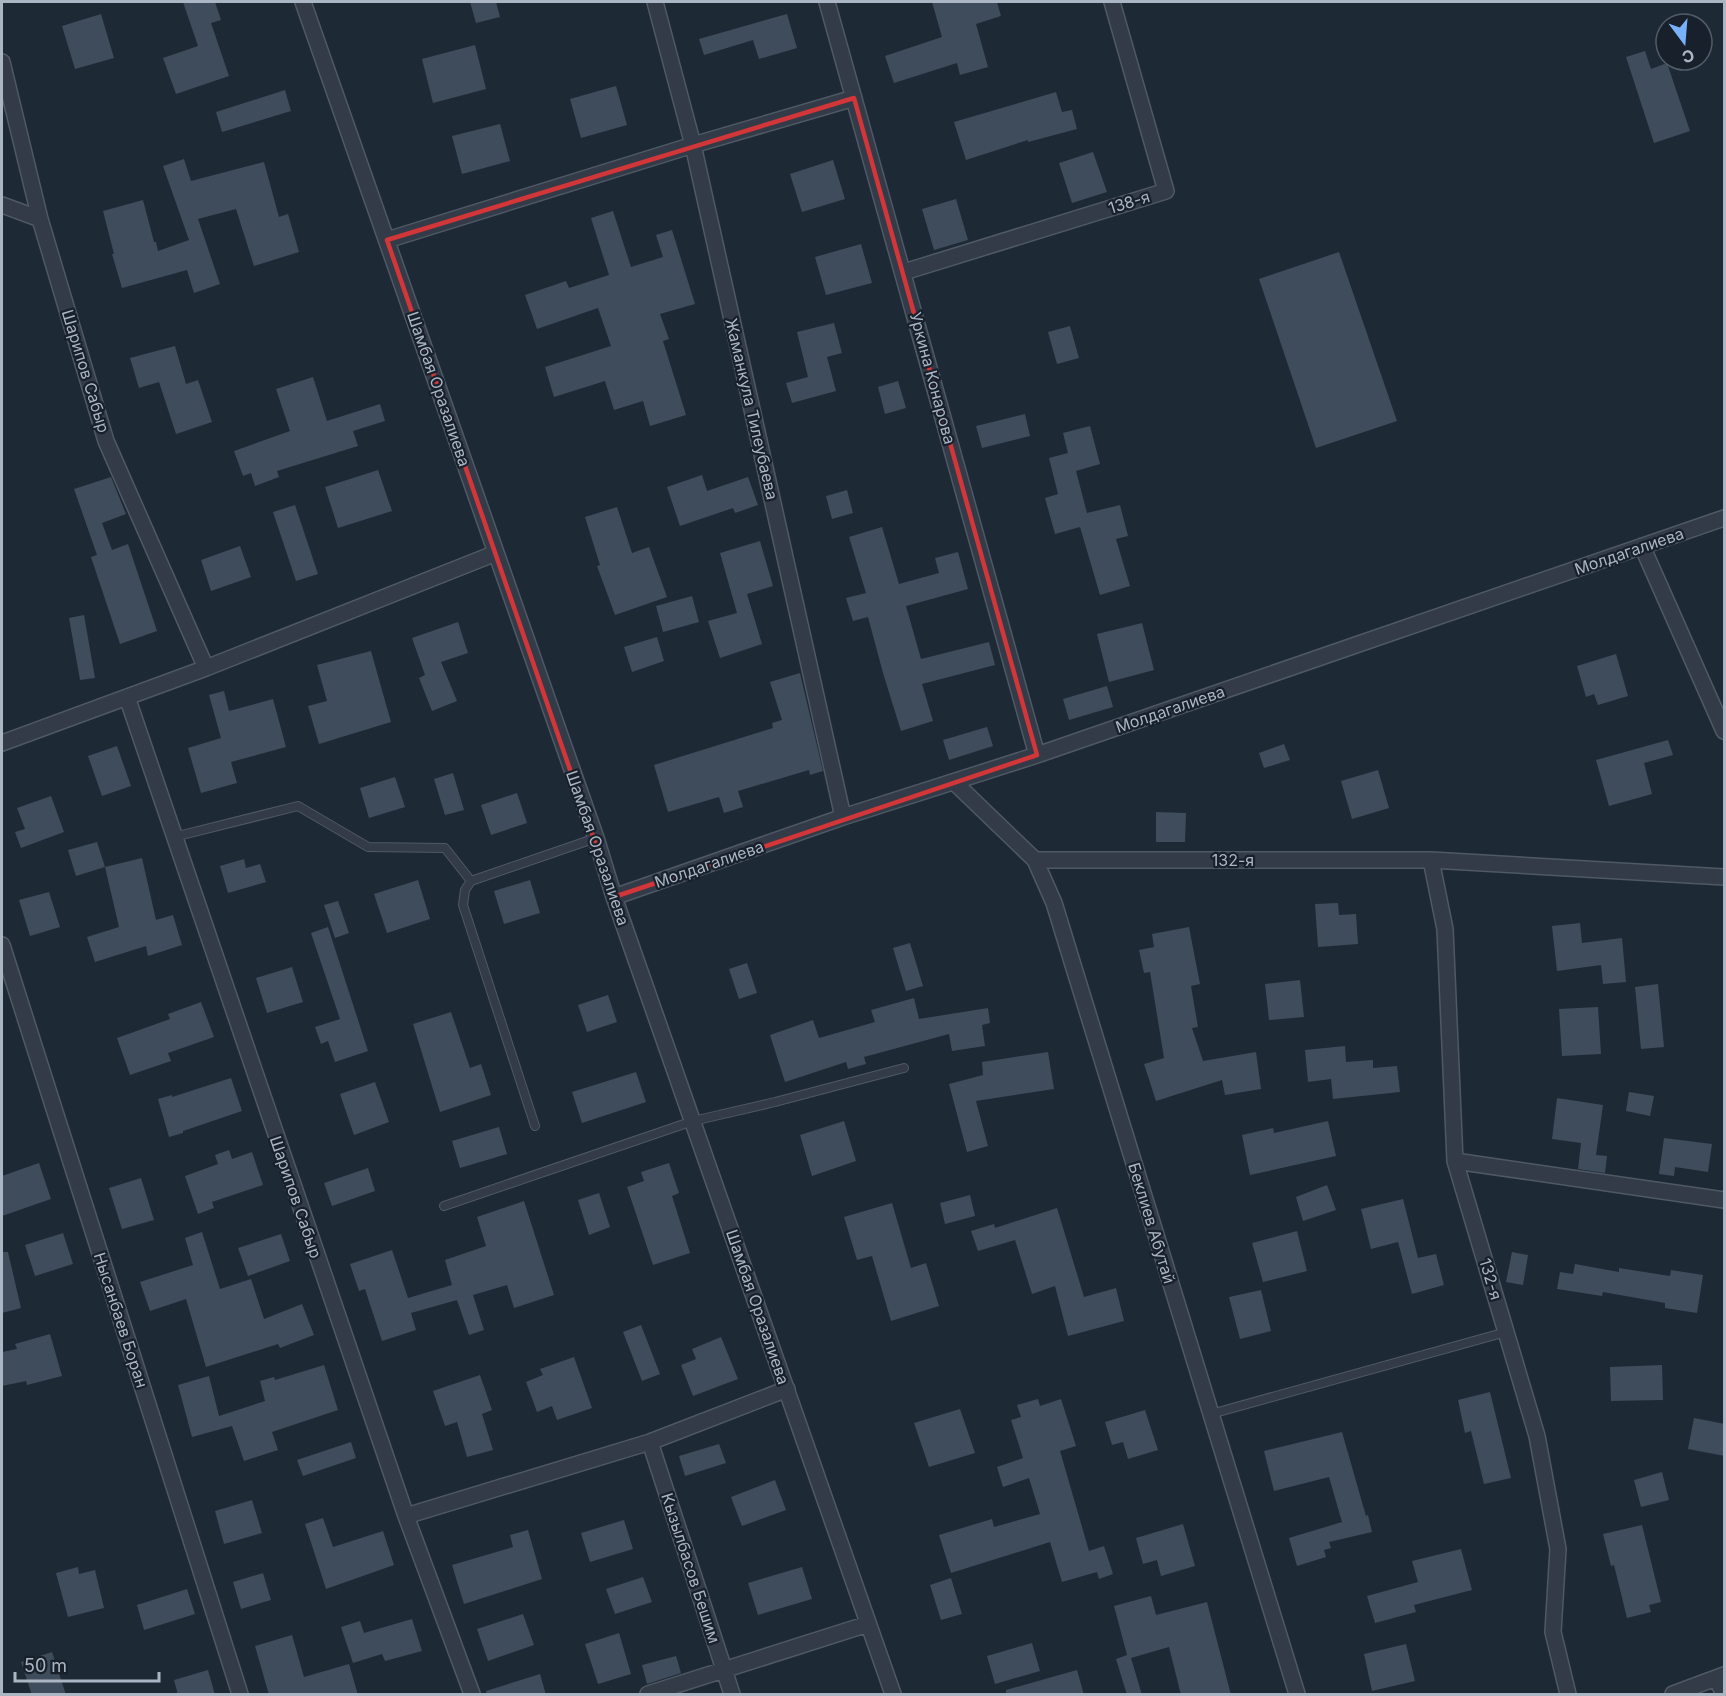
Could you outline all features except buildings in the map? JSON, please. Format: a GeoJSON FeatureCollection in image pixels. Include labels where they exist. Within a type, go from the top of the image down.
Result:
{"type":"FeatureCollection","features":[{"type":"Feature","properties":{"kind":"street","name":"Шамбая Оразалиева"},"geometry":{"type":"LineString","coordinates":[[303,2],[596,837],[614,897],[893,1695]]}},
{"type":"Feature","properties":{"kind":"street","name":"Жаманкула Тилеубаева"},"geometry":{"type":"LineString","coordinates":[[655,2],[693,145],[843,817]]}},
{"type":"Feature","properties":{"kind":"street","name":"Уркина Конарова"},"geometry":{"type":"LineString","coordinates":[[827,2],[1037,755]]}},
{"type":"Feature","properties":{"kind":"street","name":"138-я"},"geometry":{"type":"LineString","coordinates":[[904,272],[1166,191],[1112,2]]}},
{"type":"Feature","properties":{"kind":"street","name":"Шарипов Сабыр"},"geometry":{"type":"LineString","coordinates":[[2,62],[40,219],[106,441],[206,668]]}},
{"type":"Feature","properties":{"kind":"street"},"geometry":{"type":"LineString","coordinates":[[387,240],[693,145],[854,98]]}},
{"type":"Feature","properties":{"kind":"street"},"geometry":{"type":"LineString","coordinates":[[2,205],[40,219]]}},
{"type":"Feature","properties":{"kind":"street","name":"Молдагалиева"},"geometry":{"type":"LineString","coordinates":[[614,897],[843,817],[1037,755],[1725,519]]}},
{"type":"Feature","properties":{"kind":"street"},"geometry":{"type":"LineString","coordinates":[[1642,546],[1725,731]]}},
{"type":"Feature","properties":{"kind":"street"},"geometry":{"type":"LineString","coordinates":[[2,743],[206,668],[496,553]]}},
{"type":"Feature","properties":{"kind":"street","name":"Шарипов Сабыр"},"geometry":{"type":"LineString","coordinates":[[127,697],[406,1516],[472,1695]]}},
{"type":"Feature","properties":{"kind":"street","name":"Беклиев Абутай"},"geometry":{"type":"LineString","coordinates":[[954,782],[1035,860],[1058,914],[1297,1695]]}},
{"type":"Feature","properties":{"kind":"street","name":"132-я"},"geometry":{"type":"LineString","coordinates":[[1035,860],[1431,860],[1725,877]]}},
{"type":"Feature","properties":{"kind":"street","name":"132-я"},"geometry":{"type":"LineString","coordinates":[[1431,860],[1444,929],[1455,1161],[1537,1436],[1558,1549],[1553,1632],[1569,1695]]}},
{"type":"Feature","properties":{"kind":"street","name":"Нысанбаев Боран"},"geometry":{"type":"LineString","coordinates":[[2,945],[240,1695]]}},
{"type":"Feature","properties":{"kind":"street"},"geometry":{"type":"LineString","coordinates":[[1455,1161],[1725,1200]]}},
{"type":"Feature","properties":{"kind":"street"},"geometry":{"type":"LineString","coordinates":[[406,1516],[650,1442],[787,1389]]}},
{"type":"Feature","properties":{"kind":"street","name":"Кызылбасов Бешим"},"geometry":{"type":"LineString","coordinates":[[650,1442],[732,1695]]}},
{"type":"Feature","properties":{"kind":"street"},"geometry":{"type":"LineString","coordinates":[[648,1695],[868,1624]]}},
{"type":"Feature","properties":{"kind":"street"},"geometry":{"type":"LineString","coordinates":[[1673,1695],[1720,1677],[1725,1695]]}},
{"type":"Feature","properties":{"kind":"lane"},"geometry":{"type":"LineString","coordinates":[[174,837],[298,806],[368,847],[445,848],[471,881]]}},
{"type":"Feature","properties":{"kind":"lane"},"geometry":{"type":"LineString","coordinates":[[534,1126],[463,905],[465,890],[471,881],[596,837]]}},
{"type":"Feature","properties":{"kind":"lane"},"geometry":{"type":"LineString","coordinates":[[444,1206],[693,1121],[904,1068]]}},
{"type":"Feature","properties":{"kind":"lane"},"geometry":{"type":"LineString","coordinates":[[1211,1414],[1506,1332]]}},
{"type":"Feature","properties":{"kind":"highlighted area"},"geometry":{"type":"Polygon","coordinates":[[[854,98],[1037,755],[614,897],[387,240],[854,98]]]}}]}
